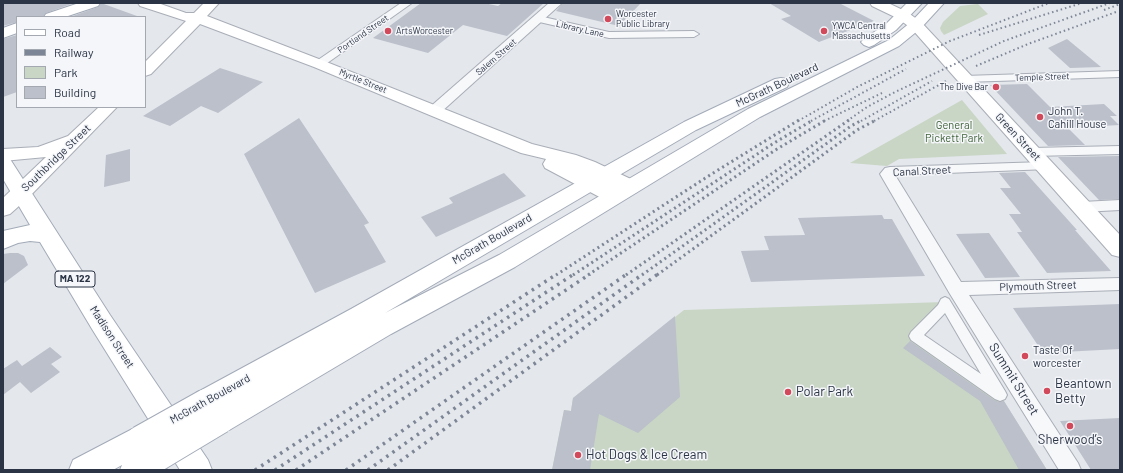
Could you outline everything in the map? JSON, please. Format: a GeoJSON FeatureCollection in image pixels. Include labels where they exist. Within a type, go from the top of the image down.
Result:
{"type":"FeatureCollection","features":[{"type":"Feature","properties":{"kind":"main road"},"geometry":{"type":"LineString","coordinates":[[54,16],[93,3]]}},
{"type":"Feature","properties":{"kind":"main road","name":"Myrtle Street"},"geometry":{"type":"LineString","coordinates":[[145,3],[184,17],[198,18],[319,64],[435,110],[527,149],[556,167],[609,185]]}},
{"type":"Feature","properties":{"kind":"main road","name":"Myrtle Street"},"geometry":{"type":"LineString","coordinates":[[167,3],[190,11],[198,18]]}},
{"type":"Feature","properties":{"kind":"main road"},"geometry":{"type":"LineString","coordinates":[[146,70],[212,3]]}},
{"type":"Feature","properties":{"kind":"main road"},"geometry":{"type":"LineString","coordinates":[[877,3],[908,11],[939,4]]}},
{"type":"Feature","properties":{"kind":"main road","name":"Green Street"},"geometry":{"type":"LineString","coordinates":[[908,11],[964,79],[1120,249]]}},
{"type":"Feature","properties":{"kind":"main road","name":"McGrath Boulevard"},"geometry":{"type":"LineString","coordinates":[[84,470],[144,456],[213,411],[382,327],[502,264],[609,185],[708,117],[871,41],[891,27],[908,11]]}},
{"type":"Feature","properties":{"kind":"main road","name":"McGrath Boulevard"},"geometry":{"type":"LineString","coordinates":[[609,185],[900,40],[908,11]]}},
{"type":"Feature","properties":{"kind":"main road"},"geometry":{"type":"LineString","coordinates":[[3,33],[16,28]]}},
{"type":"Feature","properties":{"kind":"main road","name":"Southbridge Street"},"geometry":{"type":"LineString","coordinates":[[3,209],[108,108]]}},
{"type":"Feature","properties":{"kind":"main road"},"geometry":{"type":"LineString","coordinates":[[3,155],[41,153],[78,138]]}},
{"type":"Feature","properties":{"kind":"main road","name":"Madison Street"},"geometry":{"type":"LineString","coordinates":[[3,163],[46,234],[197,470]]}},
{"type":"Feature","properties":{"kind":"main road"},"geometry":{"type":"LineString","coordinates":[[3,241],[13,236],[30,233],[46,234]]}},
{"type":"Feature","properties":{"kind":"street","name":"Portland Street"},"geometry":{"type":"LineString","coordinates":[[319,64],[407,3]]}},
{"type":"Feature","properties":{"kind":"street","name":"Salem Street"},"geometry":{"type":"LineString","coordinates":[[435,110],[556,3]]}},
{"type":"Feature","properties":{"kind":"street","name":"Library Lane"},"geometry":{"type":"LineString","coordinates":[[539,19],[609,35],[694,34]]}},
{"type":"Feature","properties":{"kind":"street","name":"Temple Street"},"geometry":{"type":"LineString","coordinates":[[964,79],[1120,74]]}},
{"type":"Feature","properties":{"kind":"street"},"geometry":{"type":"LineString","coordinates":[[1038,159],[1120,150]]}},
{"type":"Feature","properties":{"kind":"street","name":"Canal Street"},"geometry":{"type":"LineString","coordinates":[[956,289],[886,174],[890,171],[1038,159]]}},
{"type":"Feature","properties":{"kind":"street"},"geometry":{"type":"LineString","coordinates":[[1082,207],[1120,206]]}},
{"type":"Feature","properties":{"kind":"street","name":"Plymouth Street"},"geometry":{"type":"LineString","coordinates":[[956,289],[1120,284]]}},
{"type":"Feature","properties":{"kind":"street","name":"Summit Street"},"geometry":{"type":"LineString","coordinates":[[956,289],[1071,470]]}},
{"type":"Feature","properties":{"kind":"street"},"geometry":{"type":"LineString","coordinates":[[945,302],[1000,396],[915,336],[944,307],[945,302]]}},
{"type":"Feature","properties":{"kind":"green space"},"geometry":{"type":"Polygon","coordinates":[[[978,4],[988,14],[944,35],[940,28],[943,22],[960,6],[978,4]]]}},
{"type":"Feature","properties":{"kind":"green space","name":"General Pickett Park"},"geometry":{"type":"Polygon","coordinates":[[[962,100],[1007,154],[899,159],[887,166],[850,163],[962,100]]]}},
{"type":"Feature","properties":{"kind":"green space","name":"Polar Park"},"geometry":{"type":"Polygon","coordinates":[[[945,302],[915,335],[1000,395],[1047,470],[552,470],[564,410],[571,411],[573,398],[684,310],[945,302]]]}},
{"type":"Feature","properties":{"kind":"building"},"geometry":{"type":"Polygon","coordinates":[[[3,3],[74,3],[46,13],[44,16],[16,16],[16,22],[3,26],[3,3]]]}},
{"type":"Feature","properties":{"kind":"building"},"geometry":{"type":"Polygon","coordinates":[[[101,3],[137,16],[73,16],[98,7],[101,3]]]}},
{"type":"Feature","properties":{"kind":"building"},"geometry":{"type":"Polygon","coordinates":[[[421,3],[484,3],[498,6],[502,3],[544,3],[507,36],[463,25],[428,53],[373,38],[421,3]]]}},
{"type":"Feature","properties":{"kind":"building","name":"Worcester Public Library"},"geometry":{"type":"Polygon","coordinates":[[[563,3],[641,3],[619,26],[556,11],[563,3]]]}},
{"type":"Feature","properties":{"kind":"building","name":"YWCA Central Massachusetts"},"geometry":{"type":"Polygon","coordinates":[[[769,3],[839,3],[874,21],[819,42],[781,19],[791,16],[769,3]]]}},
{"type":"Feature","properties":{"kind":"building"},"geometry":{"type":"Polygon","coordinates":[[[16,35],[16,92],[3,97],[3,39],[16,35]]]}},
{"type":"Feature","properties":{"kind":"building"},"geometry":{"type":"Polygon","coordinates":[[[1067,39],[1101,67],[1070,68],[1048,48],[1067,39]]]}},
{"type":"Feature","properties":{"kind":"building"},"geometry":{"type":"Polygon","coordinates":[[[220,68],[263,82],[218,113],[201,106],[170,126],[143,116],[220,68]]]}},
{"type":"Feature","properties":{"kind":"building"},"geometry":{"type":"Polygon","coordinates":[[[1027,84],[1050,107],[1104,104],[1117,116],[1110,116],[1119,125],[1068,128],[1085,145],[1048,146],[990,85],[1027,84]]]}},
{"type":"Feature","properties":{"kind":"building"},"geometry":{"type":"Polygon","coordinates":[[[299,118],[369,223],[364,225],[386,262],[315,293],[244,154],[299,118]]]}},
{"type":"Feature","properties":{"kind":"building"},"geometry":{"type":"Polygon","coordinates":[[[130,149],[130,181],[104,187],[106,155],[130,149]]]}},
{"type":"Feature","properties":{"kind":"building"},"geometry":{"type":"Polygon","coordinates":[[[1120,156],[1120,199],[1099,200],[1058,157],[1120,156]]]}},
{"type":"Feature","properties":{"kind":"building"},"geometry":{"type":"Polygon","coordinates":[[[1025,172],[1077,230],[1075,230],[1111,271],[1047,273],[1017,232],[1022,232],[1009,214],[1021,214],[1000,188],[1011,188],[999,173],[1025,172]]]}},
{"type":"Feature","properties":{"kind":"building"},"geometry":{"type":"Polygon","coordinates":[[[504,173],[526,196],[436,237],[421,217],[453,203],[449,198],[504,173]]]}},
{"type":"Feature","properties":{"kind":"building"},"geometry":{"type":"Polygon","coordinates":[[[882,215],[884,219],[892,219],[925,276],[751,282],[741,251],[769,250],[764,236],[805,235],[798,218],[882,215]]]}},
{"type":"Feature","properties":{"kind":"building"},"geometry":{"type":"Polygon","coordinates":[[[989,233],[1020,277],[985,278],[956,234],[989,233]]]}},
{"type":"Feature","properties":{"kind":"building"},"geometry":{"type":"Polygon","coordinates":[[[18,253],[24,256],[28,265],[3,284],[3,254],[18,253]]]}},
{"type":"Feature","properties":{"kind":"building"},"geometry":{"type":"Polygon","coordinates":[[[1120,304],[1120,349],[1043,353],[1013,308],[1120,304]]]}},
{"type":"Feature","properties":{"kind":"building"},"geometry":{"type":"Polygon","coordinates":[[[675,316],[680,397],[638,433],[599,414],[590,470],[552,470],[564,410],[571,411],[573,398],[675,316]]]}},
{"type":"Feature","properties":{"kind":"building"},"geometry":{"type":"Polygon","coordinates":[[[910,341],[994,400],[999,402],[1004,401],[1047,470],[1019,470],[980,401],[903,348],[910,341]]]}},
{"type":"Feature","properties":{"kind":"building"},"geometry":{"type":"Polygon","coordinates":[[[50,347],[62,357],[51,364],[60,372],[31,393],[20,382],[3,395],[3,369],[17,360],[22,366],[50,347]]]}},
{"type":"Feature","properties":{"kind":"building"},"geometry":{"type":"Polygon","coordinates":[[[1120,418],[1120,470],[1091,470],[1060,421],[1120,418]]]}},
{"type":"Feature","properties":{"kind":"railway"},"geometry":{"type":"LineString","coordinates":[[798,121],[857,87],[950,41],[1049,3]]}},
{"type":"Feature","properties":{"kind":"railway"},"geometry":{"type":"LineString","coordinates":[[979,35],[1082,3]]}},
{"type":"Feature","properties":{"kind":"railway"},"geometry":{"type":"LineString","coordinates":[[847,121],[867,107],[895,92],[1004,41],[1110,3]]}},
{"type":"Feature","properties":{"kind":"railway"},"geometry":{"type":"LineString","coordinates":[[1104,10],[1120,4]]}},
{"type":"Feature","properties":{"kind":"railway"},"geometry":{"type":"LineString","coordinates":[[976,66],[1028,44],[1116,12]]}},
{"type":"Feature","properties":{"kind":"railway"},"geometry":{"type":"LineString","coordinates":[[811,121],[906,69]]}},
{"type":"Feature","properties":{"kind":"railway"},"geometry":{"type":"LineString","coordinates":[[861,121],[932,81]]}},
{"type":"Feature","properties":{"kind":"railway"},"geometry":{"type":"LineString","coordinates":[[874,121],[946,81]]}},
{"type":"Feature","properties":{"kind":"railway"},"geometry":{"type":"LineString","coordinates":[[826,120],[882,93]]}},
{"type":"Feature","properties":{"kind":"railway"},"geometry":{"type":"LineString","coordinates":[[556,275],[710,175],[799,120]]}},
{"type":"Feature","properties":{"kind":"railway"},"geometry":{"type":"LineString","coordinates":[[573,275],[774,143],[813,120]]}},
{"type":"Feature","properties":{"kind":"railway"},"geometry":{"type":"LineString","coordinates":[[588,275],[777,149],[826,120]]}},
{"type":"Feature","properties":{"kind":"railway"},"geometry":{"type":"LineString","coordinates":[[626,275],[849,120]]}},
{"type":"Feature","properties":{"kind":"railway"},"geometry":{"type":"LineString","coordinates":[[642,275],[851,126],[862,120]]}},
{"type":"Feature","properties":{"kind":"railway"},"geometry":{"type":"LineString","coordinates":[[657,275],[857,130],[876,120]]}},
{"type":"Feature","properties":{"kind":"railway"},"geometry":{"type":"LineString","coordinates":[[255,470],[557,274]]}},
{"type":"Feature","properties":{"kind":"railway"},"geometry":{"type":"LineString","coordinates":[[275,470],[574,274]]}},
{"type":"Feature","properties":{"kind":"railway"},"geometry":{"type":"LineString","coordinates":[[296,470],[590,274]]}},
{"type":"Feature","properties":{"kind":"railway"},"geometry":{"type":"LineString","coordinates":[[346,470],[627,274]]}},
{"type":"Feature","properties":{"kind":"railway"},"geometry":{"type":"LineString","coordinates":[[368,470],[643,274]]}},
{"type":"Feature","properties":{"kind":"railway"},"geometry":{"type":"LineString","coordinates":[[388,470],[658,274]]}},
{"type":"Feature","properties":{"kind":"place","name":"Worcester Public Library"},"geometry":{"type":"Point","coordinates":[608,19]}},
{"type":"Feature","properties":{"kind":"place","name":"ArtsWorcester"},"geometry":{"type":"Point","coordinates":[388,31]}},
{"type":"Feature","properties":{"kind":"place","name":"YWCA Central Massachusetts"},"geometry":{"type":"Point","coordinates":[824,31]}},
{"type":"Feature","properties":{"kind":"place","name":"The Dive Bar"},"geometry":{"type":"Point","coordinates":[996,87]}},
{"type":"Feature","properties":{"kind":"place","name":"John T. Cahill House"},"geometry":{"type":"Point","coordinates":[1040,117]}},
{"type":"Feature","properties":{"kind":"place","name":"Taste Of worcester"},"geometry":{"type":"Point","coordinates":[1025,356]}},
{"type":"Feature","properties":{"kind":"place","name":"Beantown Betty"},"geometry":{"type":"Point","coordinates":[1047,391]}},
{"type":"Feature","properties":{"kind":"place","name":"Polar Park"},"geometry":{"type":"Point","coordinates":[788,392]}},
{"type":"Feature","properties":{"kind":"place","name":"Sherwood’s"},"geometry":{"type":"Point","coordinates":[1070,426]}},
{"type":"Feature","properties":{"kind":"place","name":"Hot Dogs & Ice Cream"},"geometry":{"type":"Point","coordinates":[578,455]}}]}
